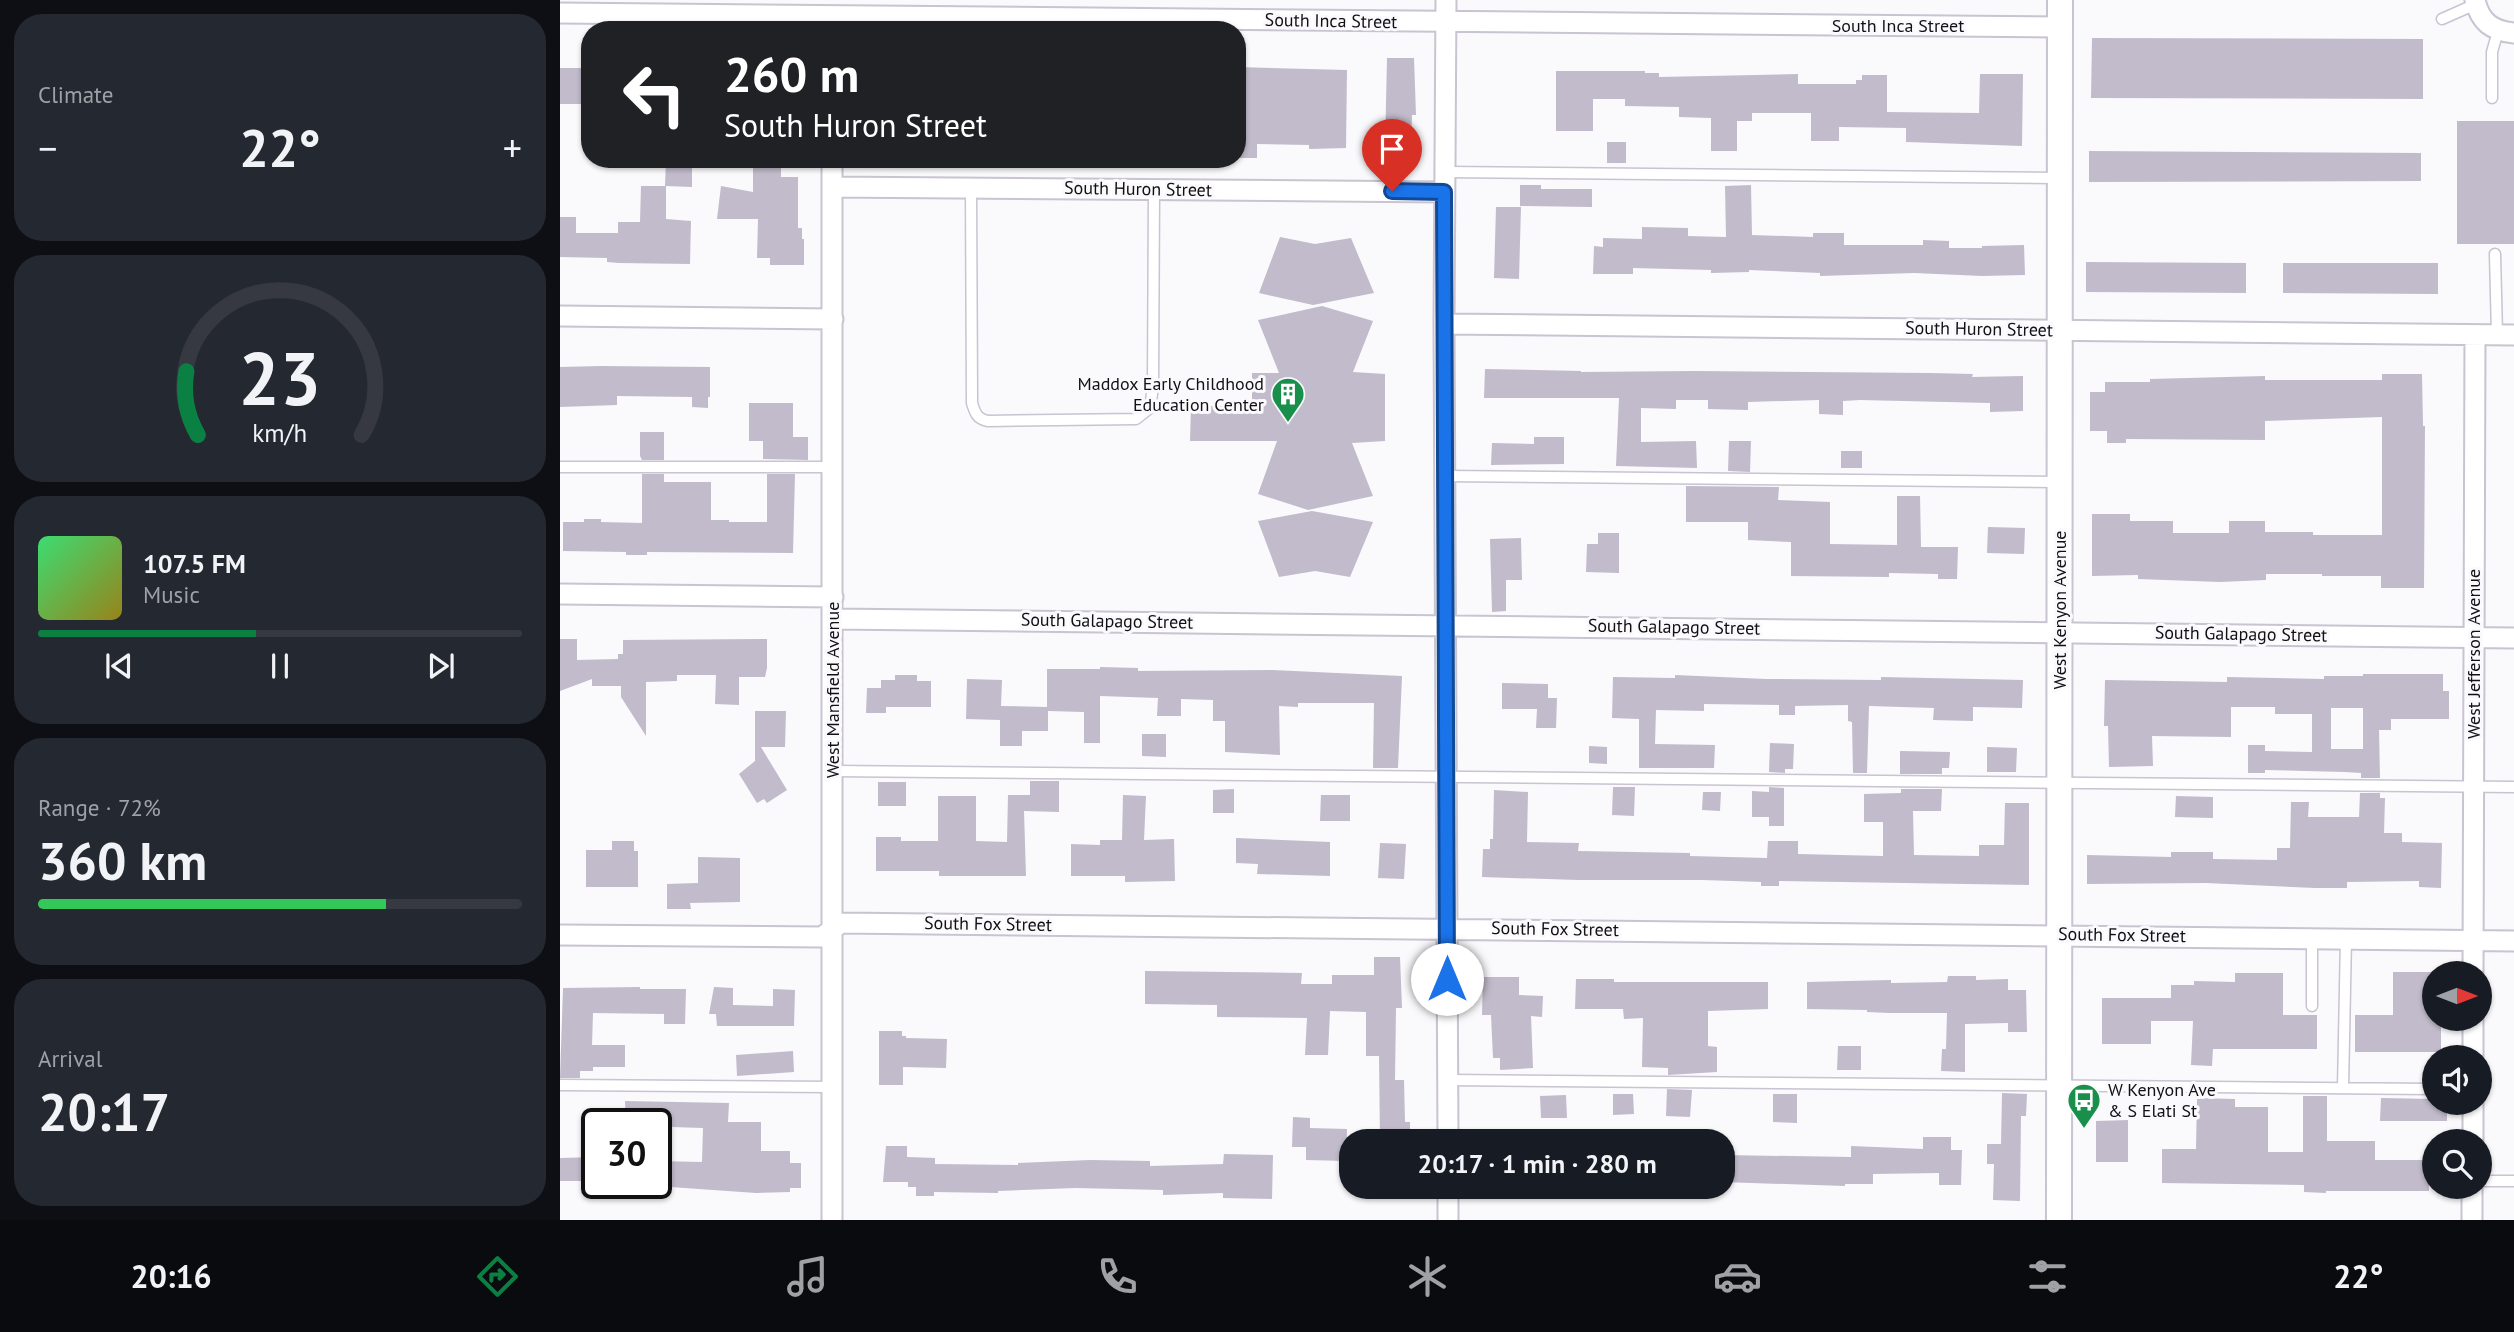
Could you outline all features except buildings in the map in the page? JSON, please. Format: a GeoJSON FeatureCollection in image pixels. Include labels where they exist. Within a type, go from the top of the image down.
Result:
{"type":"FeatureCollection","features":[{"type":"Feature","properties":{"kind":"street"},"geometry":{"type":"LineString","coordinates":[[1446,0],[1444,476],[1448,1129]]}},
{"type":"Feature","properties":{"kind":"street","name":"West Kenyon Avenue"},"geometry":{"type":"LineString","coordinates":[[2059,1220],[2060,0]]}},
{"type":"Feature","properties":{"kind":"street","name":"South Inca Street"},"geometry":{"type":"LineString","coordinates":[[560,13],[2059,27]]}},
{"type":"Feature","properties":{"kind":"street","name":"West Mansfield Avenue"},"geometry":{"type":"LineString","coordinates":[[832,168],[832,1220]]}},
{"type":"Feature","properties":{"kind":"street","name":"South Huron Street"},"geometry":{"type":"LineString","coordinates":[[832,187],[1154,190],[1444,182]]}},
{"type":"Feature","properties":{"kind":"street"},"geometry":{"type":"LineString","coordinates":[[560,316],[833,319]]}},
{"type":"Feature","properties":{"kind":"street","name":"South Huron Street"},"geometry":{"type":"LineString","coordinates":[[1444,324],[2505,335]]}},
{"type":"Feature","properties":{"kind":"street","name":"West Jefferson Avenue"},"geometry":{"type":"LineString","coordinates":[[2473,961],[2475,335]]}},
{"type":"Feature","properties":{"kind":"street"},"geometry":{"type":"LineString","coordinates":[[560,594],[834,597]]}},
{"type":"Feature","properties":{"kind":"street","name":"South Galapago Street"},"geometry":{"type":"LineString","coordinates":[[833,618],[2514,638]]}},
{"type":"Feature","properties":{"kind":"street","name":"South Fox Street"},"geometry":{"type":"LineString","coordinates":[[560,935],[822,937],[841,922],[2514,941]]}},
{"type":"Feature","properties":{"kind":"street"},"geometry":{"type":"LineString","coordinates":[[1448,1199],[1448,1220]]}},
{"type":"Feature","properties":{"kind":"street"},"geometry":{"type":"LineString","coordinates":[[2472,1199],[2472,1220]]}},
{"type":"Feature","properties":{"kind":"lane"},"geometry":{"type":"LineString","coordinates":[[2442,19],[2489,18],[2492,98]]}},
{"type":"Feature","properties":{"kind":"lane"},"geometry":{"type":"LineString","coordinates":[[1444,182],[2059,178]]}},
{"type":"Feature","properties":{"kind":"lane"},"geometry":{"type":"LineString","coordinates":[[971,187],[972,403],[981,420],[988,421],[1136,419],[1150,408],[1153,387],[1154,190]]}},
{"type":"Feature","properties":{"kind":"lane"},"geometry":{"type":"LineString","coordinates":[[2495,254],[2505,335]]}},
{"type":"Feature","properties":{"kind":"lane"},"geometry":{"type":"LineString","coordinates":[[560,467],[833,467]]}},
{"type":"Feature","properties":{"kind":"lane"},"geometry":{"type":"LineString","coordinates":[[1444,476],[2059,482]]}},
{"type":"Feature","properties":{"kind":"lane"},"geometry":{"type":"LineString","coordinates":[[833,771],[2514,787]]}},
{"type":"Feature","properties":{"kind":"lane"},"geometry":{"type":"LineString","coordinates":[[2312,937],[2312,1006]]}},
{"type":"Feature","properties":{"kind":"lane"},"geometry":{"type":"LineString","coordinates":[[2343,1088],[2346,937]]}},
{"type":"Feature","properties":{"kind":"lane"},"geometry":{"type":"LineString","coordinates":[[1448,1080],[2422,1089]]}},
{"type":"Feature","properties":{"kind":"lane"},"geometry":{"type":"LineString","coordinates":[[560,1085],[832,1087]]}},
{"type":"Feature","properties":{"kind":"lane"},"geometry":{"type":"LineString","coordinates":[[2492,1181],[2514,1181]]}},
{"type":"Feature","properties":{"kind":"place","name":"Maddox Early Childhood Education Center"},"geometry":{"type":"Point","coordinates":[1288,424]}},
{"type":"Feature","properties":{"kind":"place","name":"W Kenyon Ave & S Elati St"},"geometry":{"type":"Point","coordinates":[2084,1130]}},
{"type":"Feature","properties":{"kind":"route"},"geometry":{"type":"LineString","coordinates":[[1392,191],[1444,192],[1447,979]]}}]}
